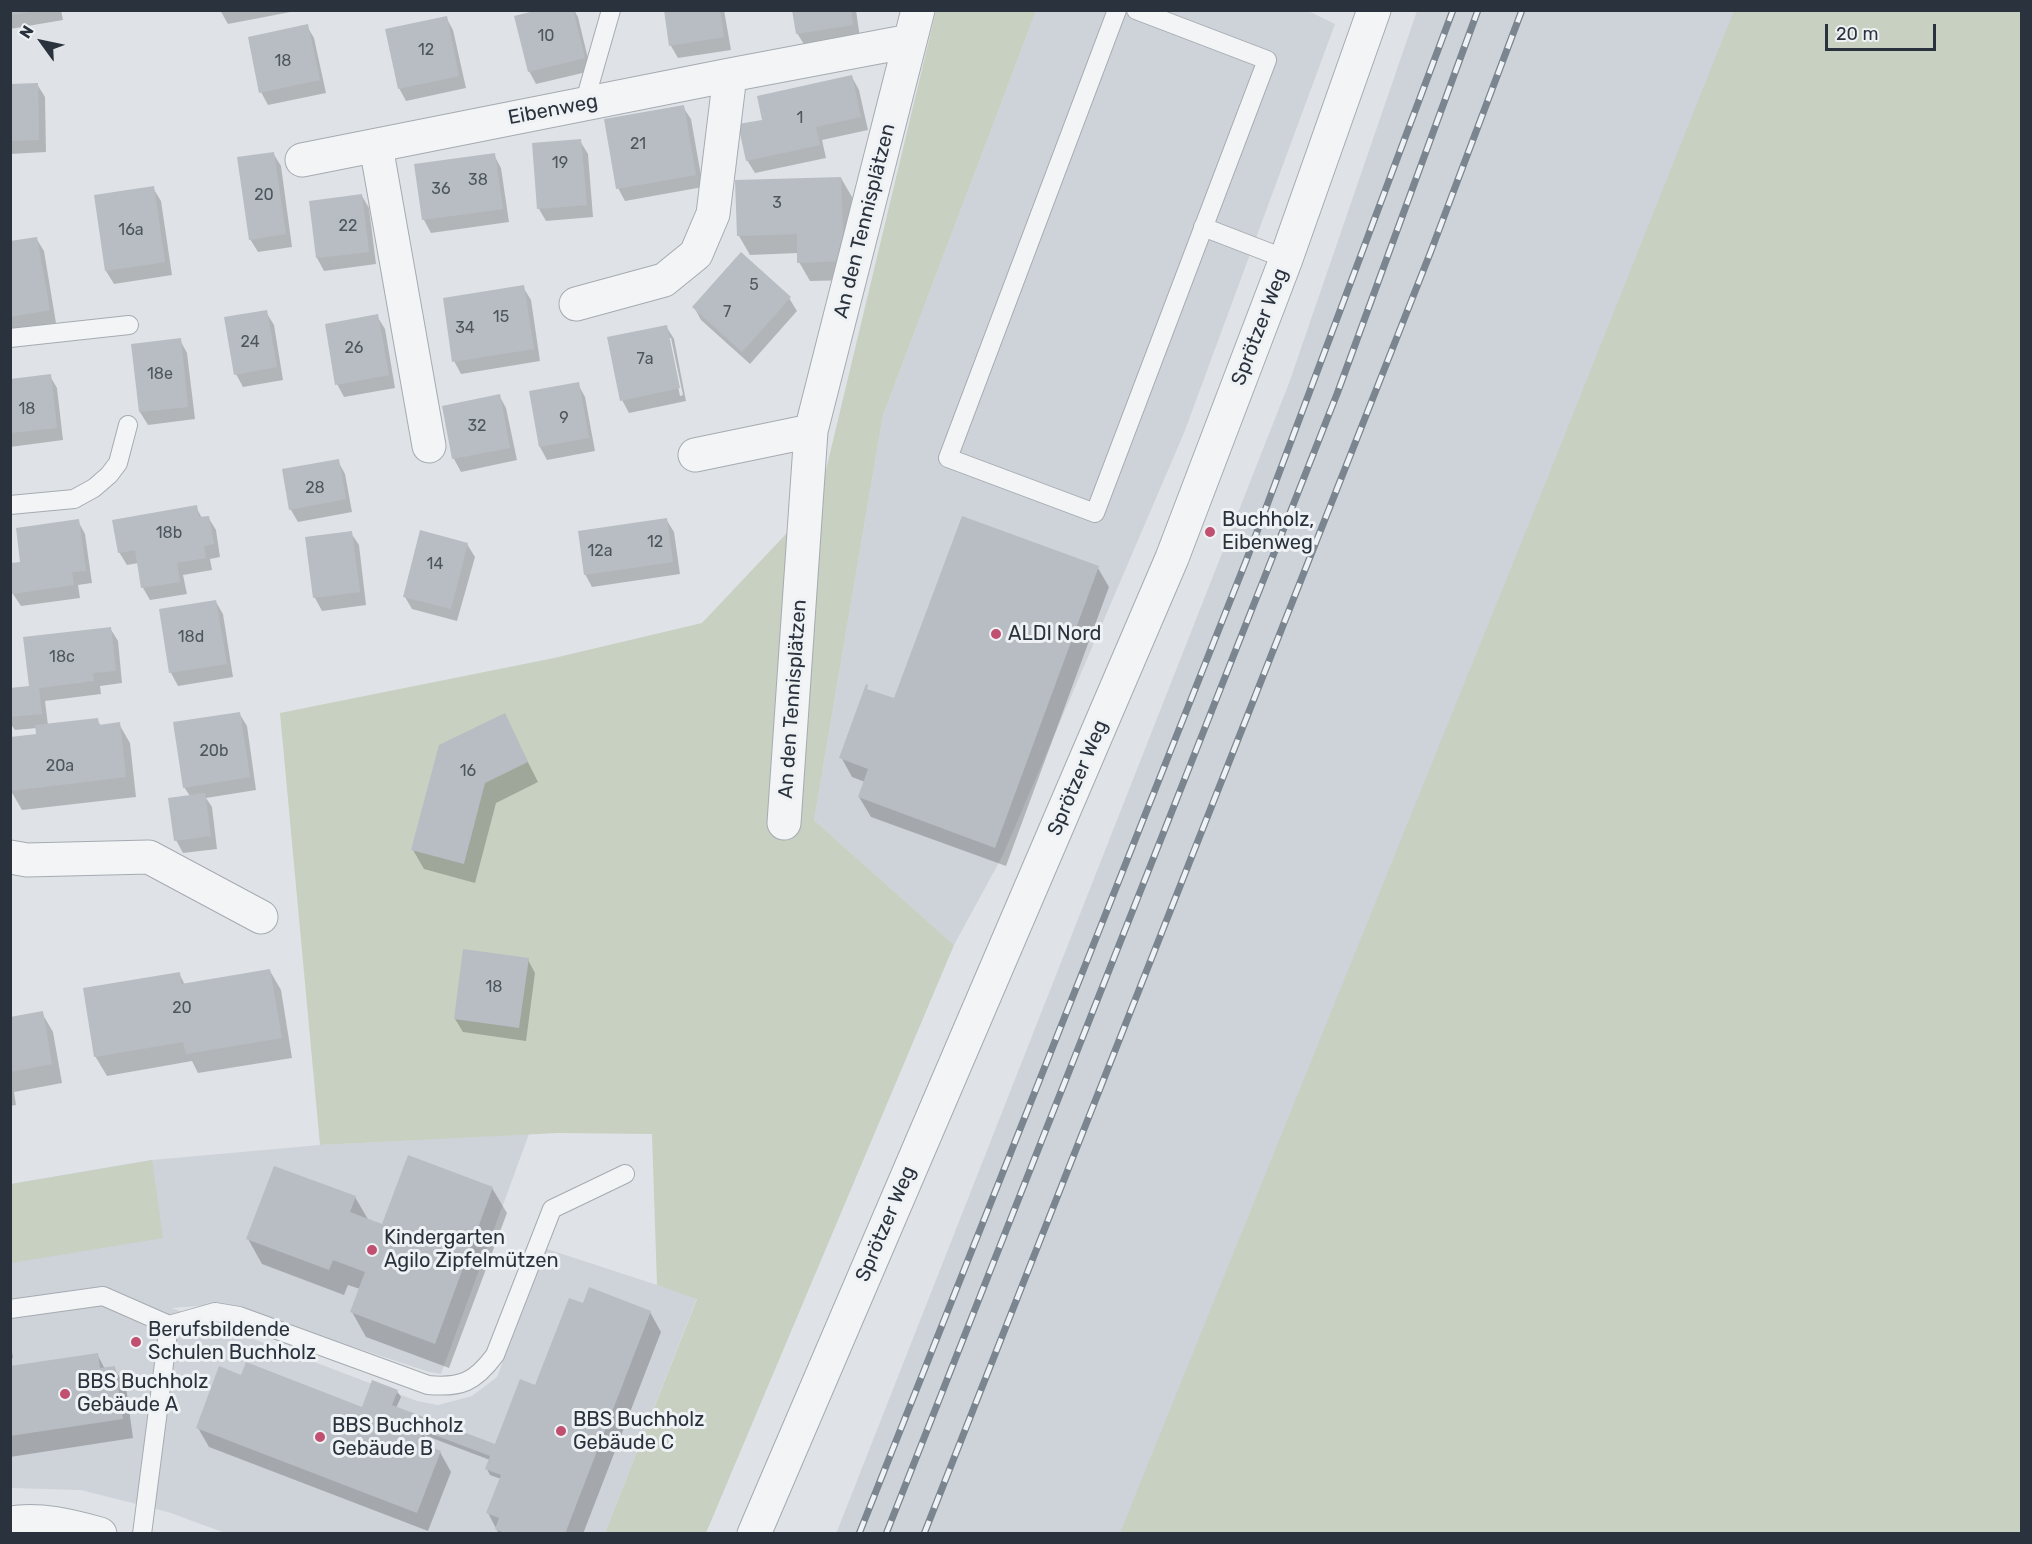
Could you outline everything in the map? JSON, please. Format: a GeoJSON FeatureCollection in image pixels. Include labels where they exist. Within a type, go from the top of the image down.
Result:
{"type":"FeatureCollection","features":[{"type":"Feature","properties":{"kind":"street","name":"Sprötzer Weg"},"geometry":{"type":"LineString","coordinates":[[753,1533],[1172,558],[1286,259],[1374,10]]}},
{"type":"Feature","properties":{"kind":"street","name":"Eibenweg"},"geometry":{"type":"LineString","coordinates":[[302,160],[730,75],[914,26]]}},
{"type":"Feature","properties":{"kind":"street","name":"An den Tennisplätzen"},"geometry":{"type":"LineString","coordinates":[[784,823],[811,431],[914,26]]}},
{"type":"Feature","properties":{"kind":"street"},"geometry":{"type":"LineString","coordinates":[[576,304],[664,280],[696,254],[713,214],[730,75]]}},
{"type":"Feature","properties":{"kind":"street"},"geometry":{"type":"LineString","coordinates":[[376,146],[429,446]]}},
{"type":"Feature","properties":{"kind":"street"},"geometry":{"type":"LineString","coordinates":[[695,455],[811,431]]}},
{"type":"Feature","properties":{"kind":"street"},"geometry":{"type":"LineString","coordinates":[[10,857],[27,860],[149,857],[261,917]]}},
{"type":"Feature","properties":{"kind":"street"},"geometry":{"type":"LineString","coordinates":[[10,1523],[65,1524],[100,1533]]}},
{"type":"Feature","properties":{"kind":"lane"},"geometry":{"type":"LineString","coordinates":[[584,104],[611,10]]}},
{"type":"Feature","properties":{"kind":"lane"},"geometry":{"type":"LineString","coordinates":[[1117,10],[948,458],[1095,513],[1267,60],[1136,10]]}},
{"type":"Feature","properties":{"kind":"lane"},"geometry":{"type":"LineString","coordinates":[[1203,227],[1286,259]]}},
{"type":"Feature","properties":{"kind":"lane"},"geometry":{"type":"LineString","coordinates":[[10,339],[129,325]]}},
{"type":"Feature","properties":{"kind":"lane"},"geometry":{"type":"LineString","coordinates":[[10,505],[75,499],[94,488],[109,475],[118,463],[128,425]]}},
{"type":"Feature","properties":{"kind":"lane"},"geometry":{"type":"LineString","coordinates":[[10,1309],[103,1296],[169,1325],[214,1312],[238,1317],[428,1385],[447,1387],[464,1383],[482,1372],[495,1355],[552,1209],[625,1174]]}},
{"type":"Feature","properties":{"kind":"lane"},"geometry":{"type":"LineString","coordinates":[[142,1533],[169,1325]]}},
{"type":"Feature","properties":{"kind":"shaded area"},"geometry":{"type":"Polygon","coordinates":[[[1306,10],[1335,24],[1184,433],[1003,855],[954,945],[814,820],[883,415],[1036,11],[1306,10]]]}},
{"type":"Feature","properties":{"kind":"shaded area"},"geometry":{"type":"Polygon","coordinates":[[[1417,11],[1893,11],[1276,1533],[836,1534],[1289,383],[1417,11]]]}},
{"type":"Feature","properties":{"kind":"shaded area","name":"Berufsbildende Schulen Buchholz"},"geometry":{"type":"Polygon","coordinates":[[[529,1134],[441,1374],[225,1304],[172,1308],[417,1401],[438,1405],[472,1396],[497,1377],[547,1249],[697,1298],[605,1533],[225,1533],[168,1512],[81,1490],[11,1488],[11,1184],[152,1160],[320,1145],[529,1134]]]}},
{"type":"Feature","properties":{"kind":"green space"},"geometry":{"type":"Polygon","coordinates":[[[936,11],[1036,11],[883,415],[814,820],[954,945],[706,1533],[605,1533],[697,1299],[657,1285],[652,1134],[558,1133],[320,1145],[280,713],[554,658],[702,623],[819,499],[936,11]]]}},
{"type":"Feature","properties":{"kind":"green space"},"geometry":{"type":"Polygon","coordinates":[[[1734,11],[2021,11],[2021,1533],[1120,1533],[1552,467],[1734,11]]]}},
{"type":"Feature","properties":{"kind":"green space"},"geometry":{"type":"Polygon","coordinates":[[[152,1160],[163,1238],[11,1263],[11,1184],[152,1160]]]}},
{"type":"Feature","properties":{"kind":"building"},"geometry":{"type":"Polygon","coordinates":[[[10,10],[30,10],[31,12],[10,15],[10,10]]]}},
{"type":"Feature","properties":{"kind":"building"},"geometry":{"type":"Polygon","coordinates":[[[538,10],[573,10],[585,58],[528,72],[514,16],[538,10]]]}},
{"type":"Feature","properties":{"kind":"building"},"geometry":{"type":"Polygon","coordinates":[[[664,10],[720,10],[724,37],[669,46],[664,10]]]}},
{"type":"Feature","properties":{"kind":"building"},"geometry":{"type":"Polygon","coordinates":[[[792,10],[851,10],[853,25],[796,34],[792,10]]]}},
{"type":"Feature","properties":{"kind":"building"},"geometry":{"type":"Polygon","coordinates":[[[447,16],[459,76],[398,89],[385,29],[447,16]]]}},
{"type":"Feature","properties":{"kind":"building"},"geometry":{"type":"Polygon","coordinates":[[[308,24],[320,80],[259,93],[248,37],[308,24]]]}},
{"type":"Feature","properties":{"kind":"building"},"geometry":{"type":"Polygon","coordinates":[[[852,75],[861,117],[816,127],[820,145],[746,161],[738,124],[762,120],[757,96],[852,75]]]}},
{"type":"Feature","properties":{"kind":"building"},"geometry":{"type":"Polygon","coordinates":[[[38,83],[39,140],[10,141],[10,84],[38,83]]]}},
{"type":"Feature","properties":{"kind":"building"},"geometry":{"type":"Polygon","coordinates":[[[684,105],[696,175],[616,189],[604,119],[684,105]]]}},
{"type":"Feature","properties":{"kind":"building"},"geometry":{"type":"Polygon","coordinates":[[[581,139],[587,205],[537,209],[532,143],[581,139]]]}},
{"type":"Feature","properties":{"kind":"building"},"geometry":{"type":"Polygon","coordinates":[[[274,152],[286,234],[249,240],[237,157],[274,152]]]}},
{"type":"Feature","properties":{"kind":"building"},"geometry":{"type":"Polygon","coordinates":[[[495,153],[503,209],[422,220],[414,164],[495,153]]]}},
{"type":"Feature","properties":{"kind":"building"},"geometry":{"type":"Polygon","coordinates":[[[841,177],[844,261],[797,263],[797,234],[737,236],[735,180],[841,177]]]}},
{"type":"Feature","properties":{"kind":"building"},"geometry":{"type":"Polygon","coordinates":[[[154,186],[165,262],[105,271],[94,195],[154,186]]]}},
{"type":"Feature","properties":{"kind":"building"},"geometry":{"type":"Polygon","coordinates":[[[362,194],[369,252],[316,258],[309,201],[362,194]]]}},
{"type":"Feature","properties":{"kind":"building"},"geometry":{"type":"Polygon","coordinates":[[[37,237],[50,310],[10,317],[10,241],[37,237]]]}},
{"type":"Feature","properties":{"kind":"building"},"geometry":{"type":"Polygon","coordinates":[[[741,252],[791,297],[742,352],[692,307],[741,252]]]}},
{"type":"Feature","properties":{"kind":"building"},"geometry":{"type":"Polygon","coordinates":[[[524,285],[534,349],[452,362],[443,298],[524,285]]]}},
{"type":"Feature","properties":{"kind":"building"},"geometry":{"type":"Polygon","coordinates":[[[267,310],[277,367],[234,375],[224,317],[267,310]]]}},
{"type":"Feature","properties":{"kind":"building"},"geometry":{"type":"Polygon","coordinates":[[[378,314],[389,375],[335,385],[325,324],[378,314]]]}},
{"type":"Feature","properties":{"kind":"building"},"geometry":{"type":"Polygon","coordinates":[[[667,325],[680,388],[620,401],[607,337],[667,325]]]}},
{"type":"Feature","properties":{"kind":"building"},"geometry":{"type":"Polygon","coordinates":[[[181,338],[188,407],[139,412],[131,344],[181,338]]]}},
{"type":"Feature","properties":{"kind":"building"},"geometry":{"type":"Polygon","coordinates":[[[51,374],[57,428],[10,433],[10,379],[51,374]]]}},
{"type":"Feature","properties":{"kind":"building"},"geometry":{"type":"Polygon","coordinates":[[[579,382],[589,438],[539,447],[529,391],[579,382]]]}},
{"type":"Feature","properties":{"kind":"building"},"geometry":{"type":"Polygon","coordinates":[[[500,394],[510,448],[452,459],[442,406],[500,394]]]}},
{"type":"Feature","properties":{"kind":"building"},"geometry":{"type":"Polygon","coordinates":[[[339,459],[346,499],[289,510],[282,469],[339,459]]]}},
{"type":"Feature","properties":{"kind":"building"},"geometry":{"type":"Polygon","coordinates":[[[197,505],[199,517],[209,516],[214,544],[204,546],[206,558],[177,563],[180,582],[141,588],[135,550],[118,553],[112,520],[197,505]]]}},
{"type":"Feature","properties":{"kind":"building","name":"ALDI Nord"},"geometry":{"type":"Polygon","coordinates":[[[962,516],[1099,566],[995,848],[858,797],[868,769],[839,758],[866,684],[867,689],[894,698],[962,516]]]}},
{"type":"Feature","properties":{"kind":"building"},"geometry":{"type":"Polygon","coordinates":[[[667,518],[673,562],[584,575],[578,531],[667,518]]]}},
{"type":"Feature","properties":{"kind":"building"},"geometry":{"type":"Polygon","coordinates":[[[79,519],[86,571],[72,572],[74,585],[12,594],[10,563],[20,562],[16,528],[79,519]]]}},
{"type":"Feature","properties":{"kind":"building"},"geometry":{"type":"Polygon","coordinates":[[[420,530],[468,543],[451,609],[403,597],[420,530]]]}},
{"type":"Feature","properties":{"kind":"building"},"geometry":{"type":"Polygon","coordinates":[[[352,531],[360,592],[313,598],[305,537],[352,531]]]}},
{"type":"Feature","properties":{"kind":"building"},"geometry":{"type":"Polygon","coordinates":[[[216,600],[227,664],[169,673],[159,609],[216,600]]]}},
{"type":"Feature","properties":{"kind":"building"},"geometry":{"type":"Polygon","coordinates":[[[111,627],[116,671],[93,673],[94,681],[39,688],[42,714],[10,717],[10,688],[29,686],[23,637],[111,627]]]}},
{"type":"Feature","properties":{"kind":"building"},"geometry":{"type":"Polygon","coordinates":[[[240,712],[250,777],[183,788],[173,722],[240,712]]]}},
{"type":"Feature","properties":{"kind":"building"},"geometry":{"type":"Polygon","coordinates":[[[505,713],[528,762],[485,783],[464,864],[411,850],[439,745],[505,713]]]}},
{"type":"Feature","properties":{"kind":"building"},"geometry":{"type":"Polygon","coordinates":[[[98,718],[99,725],[120,722],[126,777],[10,791],[10,737],[36,734],[35,725],[98,718]]]}},
{"type":"Feature","properties":{"kind":"building"},"geometry":{"type":"Polygon","coordinates":[[[205,793],[211,836],[174,841],[168,798],[205,793]]]}},
{"type":"Feature","properties":{"kind":"building"},"geometry":{"type":"Polygon","coordinates":[[[463,949],[529,958],[519,1028],[454,1019],[463,949]]]}},
{"type":"Feature","properties":{"kind":"building"},"geometry":{"type":"Polygon","coordinates":[[[270,969],[282,1038],[186,1054],[183,1042],[94,1057],[83,988],[180,972],[181,984],[270,969]]]}},
{"type":"Feature","properties":{"kind":"building"},"geometry":{"type":"Polygon","coordinates":[[[43,1011],[52,1064],[10,1072],[10,1017],[43,1011]]]}},
{"type":"Feature","properties":{"kind":"building","name":"Kindergarten Agilo Zipfelmützen"},"geometry":{"type":"Polygon","coordinates":[[[408,1155],[493,1187],[435,1344],[350,1312],[365,1272],[333,1260],[329,1270],[246,1239],[274,1166],[356,1196],[350,1212],[382,1224],[408,1155]]]}},
{"type":"Feature","properties":{"kind":"building"},"geometry":{"type":"Polygon","coordinates":[[[589,1287],[651,1311],[565,1534],[507,1534],[495,1529],[499,1518],[486,1513],[501,1475],[485,1469],[490,1456],[424,1431],[419,1442],[441,1451],[417,1513],[196,1428],[219,1366],[241,1375],[246,1362],[362,1407],[372,1380],[398,1390],[392,1405],[495,1444],[520,1379],[535,1385],[569,1298],[583,1303],[589,1287]]]}},
{"type":"Feature","properties":{"kind":"building","name":"BBS Buchholz Gebäude A"},"geometry":{"type":"Polygon","coordinates":[[[98,1353],[100,1368],[115,1366],[123,1419],[10,1436],[10,1366],[98,1353]]]}},
{"type":"Feature","properties":{"kind":"railway"},"geometry":{"type":"LineString","coordinates":[[859,1534],[1246,561],[1453,10]]}},
{"type":"Feature","properties":{"kind":"railway"},"geometry":{"type":"LineString","coordinates":[[886,1534],[1337,394],[1478,10]]}},
{"type":"Feature","properties":{"kind":"railway"},"geometry":{"type":"LineString","coordinates":[[924,1534],[1431,251],[1522,10]]}},
{"type":"Feature","properties":{"kind":"place","name":"Buchholz, Eibenweg"},"geometry":{"type":"Point","coordinates":[1210,532]}},
{"type":"Feature","properties":{"kind":"place","name":"ALDI Nord"},"geometry":{"type":"Point","coordinates":[996,634]}},
{"type":"Feature","properties":{"kind":"place","name":"Kindergarten Agilo Zipfelmützen"},"geometry":{"type":"Point","coordinates":[372,1250]}},
{"type":"Feature","properties":{"kind":"place","name":"Berufsbildende Schulen Buchholz"},"geometry":{"type":"Point","coordinates":[136,1342]}},
{"type":"Feature","properties":{"kind":"place","name":"BBS Buchholz Gebäude A"},"geometry":{"type":"Point","coordinates":[65,1394]}},
{"type":"Feature","properties":{"kind":"place","name":"BBS Buchholz Gebäude C"},"geometry":{"type":"Point","coordinates":[561,1431]}},
{"type":"Feature","properties":{"kind":"place","name":"BBS Buchholz Gebäude B"},"geometry":{"type":"Point","coordinates":[320,1437]}}]}
